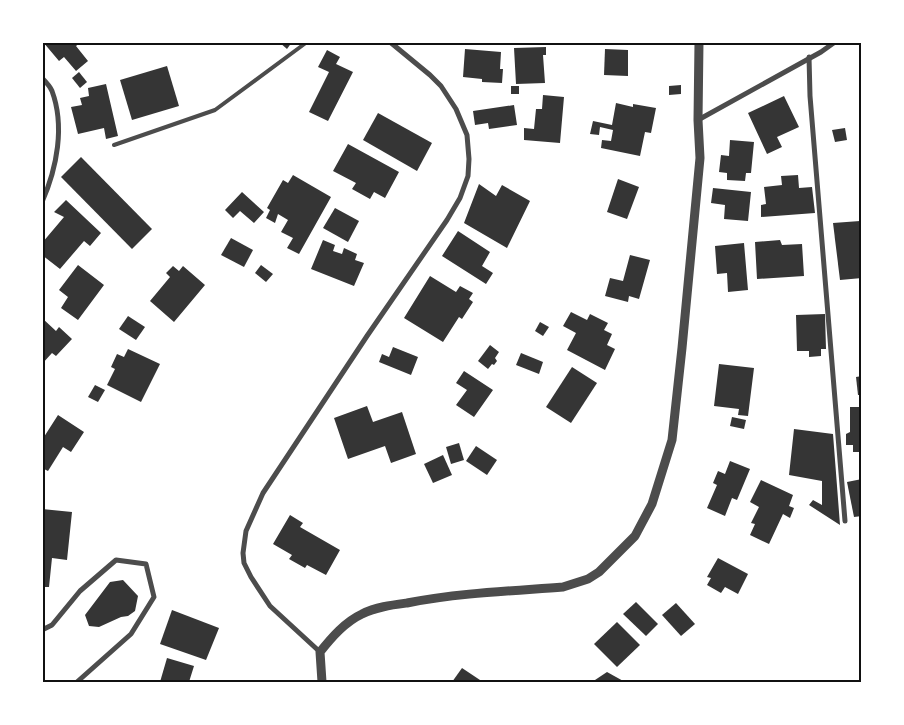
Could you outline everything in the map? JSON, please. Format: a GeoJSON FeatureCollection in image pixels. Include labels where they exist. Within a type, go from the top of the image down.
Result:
{"type":"FeatureCollection","features":[{"type":"Feature","properties":{"kind":"street"},"geometry":{"type":"LineString","coordinates":[[320,652],[270,606],[251,577],[244,563],[243,552],[246,531],[263,493],[367,336],[447,220],[460,198],[468,176],[469,160],[466,135],[456,108],[441,86],[430,75],[390,42]]}},
{"type":"Feature","properties":{"kind":"street"},"geometry":{"type":"LineString","coordinates":[[322,682],[320,652],[332,636],[360,614],[374,609],[430,598],[563,587],[588,579],[606,566],[635,536],[652,504],[672,440],[700,158],[698,120],[699,42]]}},
{"type":"Feature","properties":{"kind":"street"},"geometry":{"type":"LineString","coordinates":[[698,120],[821,52],[835,42]]}},
{"type":"Feature","properties":{"kind":"street"},"geometry":{"type":"LineString","coordinates":[[809,57],[810,96],[846,521]]}},
{"type":"Feature","properties":{"kind":"street"},"geometry":{"type":"LineString","coordinates":[[42,78],[52,89],[60,130],[50,184],[42,202]]}},
{"type":"Feature","properties":{"kind":"street"},"geometry":{"type":"LineString","coordinates":[[42,630],[52,625],[80,591],[116,560],[146,564],[154,597],[131,634],[77,682]]}},
{"type":"Feature","properties":{"kind":"lane"},"geometry":{"type":"LineString","coordinates":[[114,145],[215,110],[307,42]]}},
{"type":"Feature","properties":{"kind":"building"},"geometry":{"type":"Polygon","coordinates":[[[43,42],[81,42],[76,46],[88,61],[76,71],[64,57],[59,61],[43,42]]]}},
{"type":"Feature","properties":{"kind":"building"},"geometry":{"type":"Polygon","coordinates":[[[279,42],[292,42],[287,49],[279,42]]]}},
{"type":"Feature","properties":{"kind":"building"},"geometry":{"type":"Polygon","coordinates":[[[546,47],[546,55],[543,55],[545,83],[516,84],[514,48],[546,47]]]}},
{"type":"Feature","properties":{"kind":"building"},"geometry":{"type":"Polygon","coordinates":[[[465,49],[501,52],[500,69],[503,69],[502,83],[482,82],[482,79],[463,77],[465,49]]]}},
{"type":"Feature","properties":{"kind":"building"},"geometry":{"type":"Polygon","coordinates":[[[605,49],[628,50],[628,76],[604,75],[605,49]]]}},
{"type":"Feature","properties":{"kind":"building"},"geometry":{"type":"Polygon","coordinates":[[[327,50],[340,57],[336,64],[353,72],[328,121],[309,112],[329,72],[318,67],[327,50]]]}},
{"type":"Feature","properties":{"kind":"building"},"geometry":{"type":"Polygon","coordinates":[[[167,66],[179,106],[132,120],[120,80],[167,66]]]}},
{"type":"Feature","properties":{"kind":"building"},"geometry":{"type":"Polygon","coordinates":[[[79,72],[87,82],[80,88],[72,78],[79,72]]]}},
{"type":"Feature","properties":{"kind":"building"},"geometry":{"type":"Polygon","coordinates":[[[106,84],[118,136],[106,139],[104,128],[78,134],[71,107],[82,105],[80,98],[89,96],[88,88],[106,84]]]}},
{"type":"Feature","properties":{"kind":"building"},"geometry":{"type":"Polygon","coordinates":[[[681,85],[681,94],[669,95],[669,86],[681,85]]]}},
{"type":"Feature","properties":{"kind":"building"},"geometry":{"type":"Polygon","coordinates":[[[511,86],[519,86],[519,94],[511,94],[511,86]]]}},
{"type":"Feature","properties":{"kind":"building"},"geometry":{"type":"Polygon","coordinates":[[[543,95],[564,97],[560,143],[524,140],[524,128],[534,129],[536,109],[542,109],[543,95]]]}},
{"type":"Feature","properties":{"kind":"building"},"geometry":{"type":"Polygon","coordinates":[[[784,96],[799,127],[777,137],[782,147],[767,154],[748,113],[784,96]]]}},
{"type":"Feature","properties":{"kind":"building"},"geometry":{"type":"Polygon","coordinates":[[[616,103],[633,107],[633,104],[656,108],[651,133],[645,132],[640,156],[601,148],[602,140],[611,141],[613,130],[600,127],[599,135],[590,134],[593,121],[612,125],[616,103]]]}},
{"type":"Feature","properties":{"kind":"building"},"geometry":{"type":"Polygon","coordinates":[[[514,105],[517,125],[489,129],[488,123],[475,125],[473,111],[514,105]]]}},
{"type":"Feature","properties":{"kind":"building"},"geometry":{"type":"Polygon","coordinates":[[[378,113],[432,143],[417,171],[363,140],[378,113]]]}},
{"type":"Feature","properties":{"kind":"building"},"geometry":{"type":"Polygon","coordinates":[[[845,128],[847,140],[835,142],[832,130],[845,128]]]}},
{"type":"Feature","properties":{"kind":"building"},"geometry":{"type":"Polygon","coordinates":[[[730,140],[754,142],[751,173],[746,173],[745,181],[727,180],[727,173],[719,172],[721,155],[729,156],[730,140]]]}},
{"type":"Feature","properties":{"kind":"building"},"geometry":{"type":"Polygon","coordinates":[[[348,144],[399,172],[385,198],[374,192],[370,199],[352,189],[356,183],[333,171],[348,144]]]}},
{"type":"Feature","properties":{"kind":"building"},"geometry":{"type":"Polygon","coordinates":[[[81,157],[152,229],[132,249],[61,177],[81,157]]]}},
{"type":"Feature","properties":{"kind":"building"},"geometry":{"type":"Polygon","coordinates":[[[293,175],[331,197],[299,254],[287,248],[293,238],[281,232],[288,220],[278,214],[275,223],[266,218],[270,210],[267,208],[283,180],[288,183],[293,175]]]}},
{"type":"Feature","properties":{"kind":"building"},"geometry":{"type":"Polygon","coordinates":[[[798,175],[799,188],[812,187],[815,213],[761,217],[761,205],[766,204],[764,187],[782,185],[781,176],[798,175]]]}},
{"type":"Feature","properties":{"kind":"building"},"geometry":{"type":"Polygon","coordinates":[[[618,179],[639,187],[627,219],[607,212],[618,179]]]}},
{"type":"Feature","properties":{"kind":"building"},"geometry":{"type":"Polygon","coordinates":[[[479,184],[496,196],[502,185],[530,201],[507,248],[464,223],[479,184]]]}},
{"type":"Feature","properties":{"kind":"building"},"geometry":{"type":"Polygon","coordinates":[[[713,188],[751,192],[748,221],[724,219],[725,205],[711,203],[713,188]]]}},
{"type":"Feature","properties":{"kind":"building"},"geometry":{"type":"Polygon","coordinates":[[[242,192],[264,212],[254,223],[240,211],[233,218],[225,210],[242,192]]]}},
{"type":"Feature","properties":{"kind":"building"},"geometry":{"type":"Polygon","coordinates":[[[66,200],[101,233],[90,246],[84,241],[60,269],[42,255],[42,243],[64,217],[54,212],[66,200]]]}},
{"type":"Feature","properties":{"kind":"building"},"geometry":{"type":"Polygon","coordinates":[[[335,208],[359,221],[348,242],[323,228],[335,208]]]}},
{"type":"Feature","properties":{"kind":"building"},"geometry":{"type":"Polygon","coordinates":[[[860,221],[862,231],[862,278],[840,280],[833,223],[860,221]]]}},
{"type":"Feature","properties":{"kind":"building"},"geometry":{"type":"Polygon","coordinates":[[[458,231],[490,252],[482,266],[493,273],[486,284],[442,256],[458,231]]]}},
{"type":"Feature","properties":{"kind":"building"},"geometry":{"type":"Polygon","coordinates":[[[231,238],[253,250],[244,267],[221,255],[231,238]]]}},
{"type":"Feature","properties":{"kind":"building"},"geometry":{"type":"Polygon","coordinates":[[[323,240],[335,245],[333,251],[342,254],[344,248],[357,254],[355,260],[364,263],[354,286],[311,269],[323,240]]]}},
{"type":"Feature","properties":{"kind":"building"},"geometry":{"type":"Polygon","coordinates":[[[780,240],[782,245],[802,244],[804,276],[757,279],[755,242],[780,240]]]}},
{"type":"Feature","properties":{"kind":"building"},"geometry":{"type":"Polygon","coordinates":[[[744,243],[748,290],[728,292],[727,273],[717,274],[715,246],[744,243]]]}},
{"type":"Feature","properties":{"kind":"building"},"geometry":{"type":"Polygon","coordinates":[[[630,255],[650,260],[639,299],[629,296],[628,302],[605,296],[610,278],[623,281],[630,255]]]}},
{"type":"Feature","properties":{"kind":"building"},"geometry":{"type":"Polygon","coordinates":[[[78,265],[104,285],[78,320],[61,308],[68,297],[59,290],[78,265]]]}},
{"type":"Feature","properties":{"kind":"building"},"geometry":{"type":"Polygon","coordinates":[[[261,265],[273,274],[266,282],[255,273],[261,265]]]}},
{"type":"Feature","properties":{"kind":"building"},"geometry":{"type":"Polygon","coordinates":[[[173,266],[179,271],[183,266],[205,285],[174,322],[150,301],[170,277],[166,273],[173,266]]]}},
{"type":"Feature","properties":{"kind":"building"},"geometry":{"type":"Polygon","coordinates":[[[430,276],[456,292],[460,286],[473,293],[469,299],[473,302],[462,319],[459,317],[443,342],[404,318],[430,276]]]}},
{"type":"Feature","properties":{"kind":"building"},"geometry":{"type":"Polygon","coordinates":[[[571,312],[587,320],[590,314],[608,323],[604,330],[612,334],[607,345],[615,349],[605,370],[567,350],[576,333],[563,326],[571,312]]]}},
{"type":"Feature","properties":{"kind":"building"},"geometry":{"type":"Polygon","coordinates":[[[825,314],[826,349],[821,349],[821,356],[809,357],[809,351],[797,351],[796,315],[825,314]]]}},
{"type":"Feature","properties":{"kind":"building"},"geometry":{"type":"Polygon","coordinates":[[[128,316],[145,327],[136,340],[119,329],[128,316]]]}},
{"type":"Feature","properties":{"kind":"building"},"geometry":{"type":"Polygon","coordinates":[[[42,318],[56,331],[59,327],[72,339],[56,356],[52,353],[42,364],[42,318]]]}},
{"type":"Feature","properties":{"kind":"building"},"geometry":{"type":"Polygon","coordinates":[[[540,322],[549,327],[543,336],[535,331],[540,322]]]}},
{"type":"Feature","properties":{"kind":"building"},"geometry":{"type":"Polygon","coordinates":[[[490,345],[499,352],[495,358],[497,361],[488,369],[478,361],[490,345]]]}},
{"type":"Feature","properties":{"kind":"building"},"geometry":{"type":"Polygon","coordinates":[[[393,347],[418,357],[411,375],[379,362],[382,354],[389,357],[393,347]]]}},
{"type":"Feature","properties":{"kind":"building"},"geometry":{"type":"Polygon","coordinates":[[[128,349],[160,364],[141,402],[107,385],[115,369],[111,367],[117,354],[124,357],[128,349]]]}},
{"type":"Feature","properties":{"kind":"building"},"geometry":{"type":"Polygon","coordinates":[[[521,353],[543,362],[539,374],[516,365],[521,353]]]}},
{"type":"Feature","properties":{"kind":"building"},"geometry":{"type":"Polygon","coordinates":[[[719,364],[754,368],[748,416],[738,415],[739,409],[714,406],[719,364]]]}},
{"type":"Feature","properties":{"kind":"building"},"geometry":{"type":"Polygon","coordinates":[[[572,367],[597,383],[571,423],[546,407],[572,367]]]}},
{"type":"Feature","properties":{"kind":"building"},"geometry":{"type":"Polygon","coordinates":[[[464,371],[493,390],[474,417],[456,405],[467,390],[456,383],[464,371]]]}},
{"type":"Feature","properties":{"kind":"building"},"geometry":{"type":"Polygon","coordinates":[[[862,376],[862,395],[858,395],[856,377],[862,376]]]}},
{"type":"Feature","properties":{"kind":"building"},"geometry":{"type":"Polygon","coordinates":[[[95,385],[105,390],[98,402],[88,397],[95,385]]]}},
{"type":"Feature","properties":{"kind":"building"},"geometry":{"type":"Polygon","coordinates":[[[367,406],[373,422],[402,412],[416,454],[391,463],[385,446],[348,459],[334,418],[367,406]]]}},
{"type":"Feature","properties":{"kind":"building"},"geometry":{"type":"Polygon","coordinates":[[[850,407],[862,407],[862,452],[853,452],[853,445],[846,445],[846,434],[850,432],[850,407]]]}},
{"type":"Feature","properties":{"kind":"building"},"geometry":{"type":"Polygon","coordinates":[[[58,415],[84,432],[71,452],[63,447],[48,471],[42,468],[42,440],[58,415]]]}},
{"type":"Feature","properties":{"kind":"building"},"geometry":{"type":"Polygon","coordinates":[[[732,417],[746,420],[744,429],[730,426],[732,417]]]}},
{"type":"Feature","properties":{"kind":"building"},"geometry":{"type":"Polygon","coordinates":[[[794,429],[833,434],[840,525],[809,505],[813,500],[822,505],[822,481],[789,475],[794,429]]]}},
{"type":"Feature","properties":{"kind":"building"},"geometry":{"type":"Polygon","coordinates":[[[459,443],[464,460],[451,464],[446,447],[459,443]]]}},
{"type":"Feature","properties":{"kind":"building"},"geometry":{"type":"Polygon","coordinates":[[[476,446],[497,460],[487,475],[466,461],[476,446]]]}},
{"type":"Feature","properties":{"kind":"building"},"geometry":{"type":"Polygon","coordinates":[[[443,455],[452,475],[433,483],[424,464],[443,455]]]}},
{"type":"Feature","properties":{"kind":"building"},"geometry":{"type":"Polygon","coordinates":[[[730,461],[750,469],[737,500],[732,498],[725,516],[707,508],[717,485],[713,483],[718,471],[725,474],[730,461]]]}},
{"type":"Feature","properties":{"kind":"building"},"geometry":{"type":"Polygon","coordinates":[[[862,479],[862,516],[854,517],[847,482],[862,479]]]}},
{"type":"Feature","properties":{"kind":"building"},"geometry":{"type":"Polygon","coordinates":[[[761,480],[793,495],[789,506],[794,508],[790,518],[783,514],[769,544],[750,535],[755,524],[751,523],[759,507],[750,502],[761,480]]]}},
{"type":"Feature","properties":{"kind":"building"},"geometry":{"type":"Polygon","coordinates":[[[42,509],[72,512],[67,560],[52,558],[49,587],[42,587],[42,509]]]}},
{"type":"Feature","properties":{"kind":"building"},"geometry":{"type":"Polygon","coordinates":[[[290,515],[303,523],[300,527],[340,550],[326,575],[307,565],[305,568],[289,559],[292,555],[273,544],[290,515]]]}},
{"type":"Feature","properties":{"kind":"building"},"geometry":{"type":"Polygon","coordinates":[[[718,558],[748,574],[738,594],[725,587],[721,593],[707,585],[711,578],[707,577],[718,558]]]}},
{"type":"Feature","properties":{"kind":"building"},"geometry":{"type":"Polygon","coordinates":[[[123,580],[138,596],[135,611],[128,616],[121,617],[99,627],[89,626],[85,615],[110,582],[123,580]]]}},
{"type":"Feature","properties":{"kind":"building"},"geometry":{"type":"Polygon","coordinates":[[[636,602],[658,624],[646,636],[623,614],[636,602]]]}},
{"type":"Feature","properties":{"kind":"building"},"geometry":{"type":"Polygon","coordinates":[[[676,603],[695,624],[681,636],[662,615],[676,603]]]}},
{"type":"Feature","properties":{"kind":"building"},"geometry":{"type":"Polygon","coordinates":[[[172,610],[219,628],[206,660],[160,644],[172,610]]]}},
{"type":"Feature","properties":{"kind":"building"},"geometry":{"type":"Polygon","coordinates":[[[617,622],[640,645],[617,667],[594,644],[617,622]]]}},
{"type":"Feature","properties":{"kind":"building"},"geometry":{"type":"Polygon","coordinates":[[[167,658],[194,666],[189,682],[160,682],[167,658]]]}},
{"type":"Feature","properties":{"kind":"building"},"geometry":{"type":"Polygon","coordinates":[[[462,668],[483,682],[452,682],[462,668]]]}},
{"type":"Feature","properties":{"kind":"building"},"geometry":{"type":"Polygon","coordinates":[[[607,672],[625,682],[592,682],[607,672]]]}}]}
